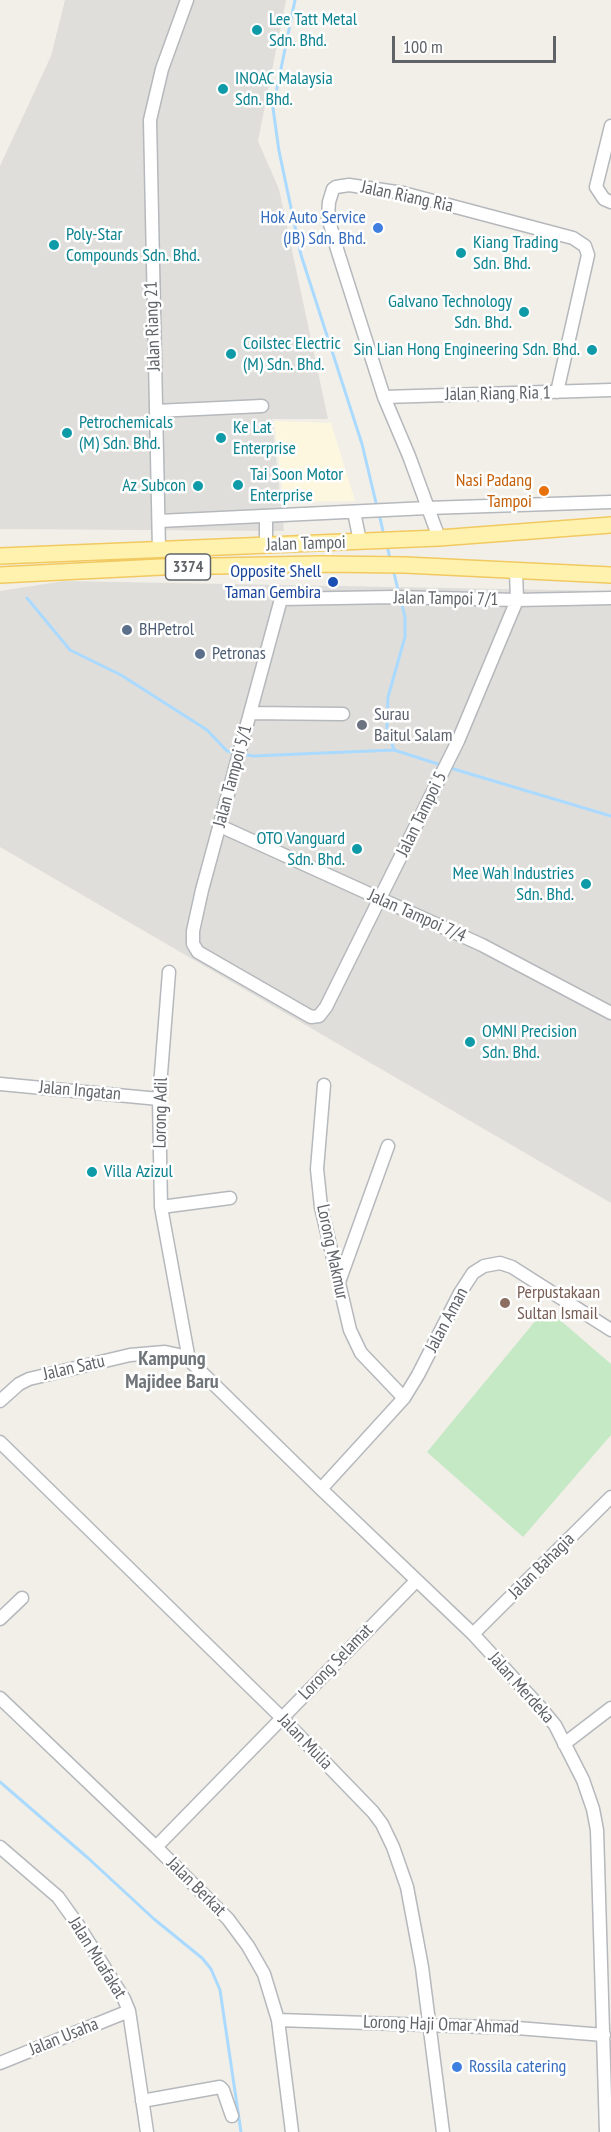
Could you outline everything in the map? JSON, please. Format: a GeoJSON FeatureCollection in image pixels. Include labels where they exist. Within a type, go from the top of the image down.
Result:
{"type":"FeatureCollection","features":[{"type":"Feature","properties":{"kind":"main road","name":"Jalan Tampoi"},"geometry":{"type":"LineString","coordinates":[[0,556],[439,538],[611,525]]}},
{"type":"Feature","properties":{"kind":"main road","name":"Jalan Tampoi"},"geometry":{"type":"LineString","coordinates":[[0,575],[161,567],[321,564],[405,565],[611,575]]}},
{"type":"Feature","properties":{"kind":"street","name":"Jalan Riang 21"},"geometry":{"type":"LineString","coordinates":[[159,550],[150,120],[162,69],[188,0]]}},
{"type":"Feature","properties":{"kind":"street"},"geometry":{"type":"LineString","coordinates":[[611,126],[596,187],[604,199],[611,202]]}},
{"type":"Feature","properties":{"kind":"street","name":"Jalan Riang Ria"},"geometry":{"type":"LineString","coordinates":[[439,538],[409,456],[384,397],[328,218],[333,189],[349,185],[403,193],[573,238],[585,246],[588,255],[557,392]]}},
{"type":"Feature","properties":{"kind":"street","name":"Jalan Riang Ria 1"},"geometry":{"type":"LineString","coordinates":[[384,397],[611,390]]}},
{"type":"Feature","properties":{"kind":"street"},"geometry":{"type":"LineString","coordinates":[[156,411],[262,406]]}},
{"type":"Feature","properties":{"kind":"street"},"geometry":{"type":"LineString","coordinates":[[159,521],[611,502]]}},
{"type":"Feature","properties":{"kind":"street"},"geometry":{"type":"LineString","coordinates":[[354,512],[360,541]]}},
{"type":"Feature","properties":{"kind":"street"},"geometry":{"type":"LineString","coordinates":[[266,517],[266,545]]}},
{"type":"Feature","properties":{"kind":"street","name":"Jalan Tampoi 5"},"geometry":{"type":"LineString","coordinates":[[319,1016],[326,1007],[451,756],[517,600],[516,572]]}},
{"type":"Feature","properties":{"kind":"street","name":"Jalan Tampoi 7/1"},"geometry":{"type":"LineString","coordinates":[[281,599],[611,598]]}},
{"type":"Feature","properties":{"kind":"street","name":"Jalan Tampoi 5/1"},"geometry":{"type":"LineString","coordinates":[[281,599],[202,890],[193,931],[193,944],[198,952],[311,1017],[319,1016]]}},
{"type":"Feature","properties":{"kind":"street"},"geometry":{"type":"LineString","coordinates":[[249,716],[343,714]]}},
{"type":"Feature","properties":{"kind":"street","name":"Jalan Tampoi 7/4"},"geometry":{"type":"LineString","coordinates":[[220,826],[512,960],[611,1013]]}},
{"type":"Feature","properties":{"kind":"street","name":"Lorong Adil"},"geometry":{"type":"LineString","coordinates":[[169,972],[159,1099],[161,1207],[189,1359]]}},
{"type":"Feature","properties":{"kind":"street","name":"Jalan Ingatan"},"geometry":{"type":"LineString","coordinates":[[0,1084],[159,1099]]}},
{"type":"Feature","properties":{"kind":"street","name":"Lorong Makmur"},"geometry":{"type":"LineString","coordinates":[[324,1085],[317,1169],[321,1207],[350,1330],[361,1353],[404,1398]]}},
{"type":"Feature","properties":{"kind":"street"},"geometry":{"type":"LineString","coordinates":[[339,1283],[388,1146]]}},
{"type":"Feature","properties":{"kind":"street"},"geometry":{"type":"LineString","coordinates":[[161,1207],[230,1198]]}},
{"type":"Feature","properties":{"kind":"street","name":"Jalan Aman"},"geometry":{"type":"LineString","coordinates":[[321,1489],[404,1398],[418,1376],[460,1293],[473,1274],[484,1266],[500,1263],[512,1267],[611,1330]]}},
{"type":"Feature","properties":{"kind":"street","name":"Jalan Satu"},"geometry":{"type":"LineString","coordinates":[[0,1401],[19,1384],[29,1379],[130,1355],[165,1352],[189,1359]]}},
{"type":"Feature","properties":{"kind":"street","name":"Jalan Merdeka"},"geometry":{"type":"LineString","coordinates":[[189,1359],[473,1634],[555,1725],[583,1780],[605,1855],[606,2132]]}},
{"type":"Feature","properties":{"kind":"street","name":"Jalan Mulia"},"geometry":{"type":"LineString","coordinates":[[0,1442],[282,1718],[373,1812],[390,1840],[407,1887],[422,1967],[443,2132]]}},
{"type":"Feature","properties":{"kind":"street","name":"Jalan Bahagia"},"geometry":{"type":"LineString","coordinates":[[473,1634],[611,1497]]}},
{"type":"Feature","properties":{"kind":"street","name":"Lorong Selamat"},"geometry":{"type":"LineString","coordinates":[[156,1847],[416,1581]]}},
{"type":"Feature","properties":{"kind":"street"},"geometry":{"type":"LineString","coordinates":[[0,1619],[22,1598]]}},
{"type":"Feature","properties":{"kind":"street","name":"Jalan Berkat"},"geometry":{"type":"LineString","coordinates":[[0,1698],[156,1847],[228,1919],[248,1946],[264,1974],[278,2020],[292,2132]]}},
{"type":"Feature","properties":{"kind":"street"},"geometry":{"type":"LineString","coordinates":[[564,1743],[611,1707]]}},
{"type":"Feature","properties":{"kind":"street","name":"Jalan Muafakat"},"geometry":{"type":"LineString","coordinates":[[0,1847],[58,1897],[124,2000],[129,2011],[147,2132]]}},
{"type":"Feature","properties":{"kind":"street","name":"Jalan Usaha"},"geometry":{"type":"LineString","coordinates":[[0,2063],[129,2011]]}},
{"type":"Feature","properties":{"kind":"street","name":"Lorong Haji Omar Ahmad"},"geometry":{"type":"LineString","coordinates":[[278,2020],[517,2028],[604,2035]]}},
{"type":"Feature","properties":{"kind":"street"},"geometry":{"type":"LineString","coordinates":[[142,2102],[220,2087],[232,2115]]}},
{"type":"Feature","properties":{"kind":"shaded area"},"geometry":{"type":"Polygon","coordinates":[[[65,0],[286,0],[258,141],[279,189],[328,419],[272,419],[284,531],[0,529],[0,166],[51,56],[65,0]]]}},
{"type":"Feature","properties":{"kind":"shaded area"},"geometry":{"type":"Polygon","coordinates":[[[274,421],[331,423],[355,501],[284,502],[274,421]]]}},
{"type":"Feature","properties":{"kind":"shaded area"},"geometry":{"type":"Polygon","coordinates":[[[64,581],[611,591],[611,1203],[0,847],[0,591],[64,581]]]}},
{"type":"Feature","properties":{"kind":"green space"},"geometry":{"type":"Polygon","coordinates":[[[546,1308],[611,1364],[611,1435],[523,1537],[427,1452],[546,1308]]]}},
{"type":"Feature","properties":{"kind":"waterway"},"geometry":{"type":"LineString","coordinates":[[295,0],[273,108],[279,151],[301,255],[362,444],[377,507]]}},
{"type":"Feature","properties":{"kind":"waterway"},"geometry":{"type":"LineString","coordinates":[[379,513],[384,536]]}},
{"type":"Feature","properties":{"kind":"waterway"},"geometry":{"type":"LineString","coordinates":[[387,545],[390,559]]}},
{"type":"Feature","properties":{"kind":"waterway"},"geometry":{"type":"LineString","coordinates":[[393,569],[399,594]]}},
{"type":"Feature","properties":{"kind":"waterway"},"geometry":{"type":"LineString","coordinates":[[27,598],[70,650],[121,675],[207,730],[227,751],[237,753]]}},
{"type":"Feature","properties":{"kind":"waterway"},"geometry":{"type":"LineString","coordinates":[[394,750],[387,728],[388,697],[405,637],[405,617],[401,601]]}},
{"type":"Feature","properties":{"kind":"waterway"},"geometry":{"type":"LineString","coordinates":[[243,754],[253,756],[394,750],[441,765]]}},
{"type":"Feature","properties":{"kind":"waterway"},"geometry":{"type":"LineString","coordinates":[[447,767],[611,816]]}},
{"type":"Feature","properties":{"kind":"waterway"},"geometry":{"type":"LineString","coordinates":[[0,1782],[154,1919],[202,1958],[211,1969],[220,1990],[241,2132]]}},
{"type":"Feature","properties":{"kind":"place","name":"Lee Tatt Metal Sdn. Bhd."},"geometry":{"type":"Point","coordinates":[257,30]}},
{"type":"Feature","properties":{"kind":"place","name":"INOAC Malaysia Sdn. Bhd."},"geometry":{"type":"Point","coordinates":[223,89]}},
{"type":"Feature","properties":{"kind":"place","name":"Hok Auto Service (JB) Sdn. Bhd."},"geometry":{"type":"Point","coordinates":[378,228]}},
{"type":"Feature","properties":{"kind":"place","name":"Poly-Star Compounds Sdn. Bhd."},"geometry":{"type":"Point","coordinates":[54,245]}},
{"type":"Feature","properties":{"kind":"place","name":"Kiang Trading Sdn. Bhd."},"geometry":{"type":"Point","coordinates":[461,253]}},
{"type":"Feature","properties":{"kind":"place","name":"Galvano Technology Sdn. Bhd."},"geometry":{"type":"Point","coordinates":[524,312]}},
{"type":"Feature","properties":{"kind":"place","name":"Sin Lian Hong Engineering Sdn. Bhd."},"geometry":{"type":"Point","coordinates":[592,350]}},
{"type":"Feature","properties":{"kind":"place","name":"Coilstec Electric (M) Sdn. Bhd."},"geometry":{"type":"Point","coordinates":[231,354]}},
{"type":"Feature","properties":{"kind":"place","name":"Petrochemicals (M) Sdn. Bhd."},"geometry":{"type":"Point","coordinates":[67,433]}},
{"type":"Feature","properties":{"kind":"place","name":"Ke Lat Enterprise"},"geometry":{"type":"Point","coordinates":[221,438]}},
{"type":"Feature","properties":{"kind":"place","name":"Tai Soon Motor Enterprise"},"geometry":{"type":"Point","coordinates":[238,485]}},
{"type":"Feature","properties":{"kind":"place","name":"Az Subcon"},"geometry":{"type":"Point","coordinates":[198,486]}},
{"type":"Feature","properties":{"kind":"place","name":"Nasi Padang Tampoi"},"geometry":{"type":"Point","coordinates":[544,491]}},
{"type":"Feature","properties":{"kind":"place","name":"Opposite Shell Taman Gembira"},"geometry":{"type":"Point","coordinates":[333,582]}},
{"type":"Feature","properties":{"kind":"place","name":"BHPetrol"},"geometry":{"type":"Point","coordinates":[127,630]}},
{"type":"Feature","properties":{"kind":"place","name":"Petronas"},"geometry":{"type":"Point","coordinates":[200,654]}},
{"type":"Feature","properties":{"kind":"place","name":"Surau Baitul Salam"},"geometry":{"type":"Point","coordinates":[362,725]}},
{"type":"Feature","properties":{"kind":"place","name":"OTO Vanguard Sdn. Bhd."},"geometry":{"type":"Point","coordinates":[357,849]}},
{"type":"Feature","properties":{"kind":"place","name":"Mee Wah Industries Sdn. Bhd."},"geometry":{"type":"Point","coordinates":[586,884]}},
{"type":"Feature","properties":{"kind":"place","name":"OMNI Precision Sdn. Bhd."},"geometry":{"type":"Point","coordinates":[470,1042]}},
{"type":"Feature","properties":{"kind":"place","name":"Villa Azizul"},"geometry":{"type":"Point","coordinates":[92,1172]}},
{"type":"Feature","properties":{"kind":"place","name":"Perpustakaan Sultan Ismail"},"geometry":{"type":"Point","coordinates":[505,1303]}},
{"type":"Feature","properties":{"kind":"place","name":"Rossila catering"},"geometry":{"type":"Point","coordinates":[457,2067]}},
{"type":"Feature","properties":{"kind":"district","name":"Kampung Majidee Baru"},"geometry":{"type":"Point","coordinates":[172,1370]}}]}
